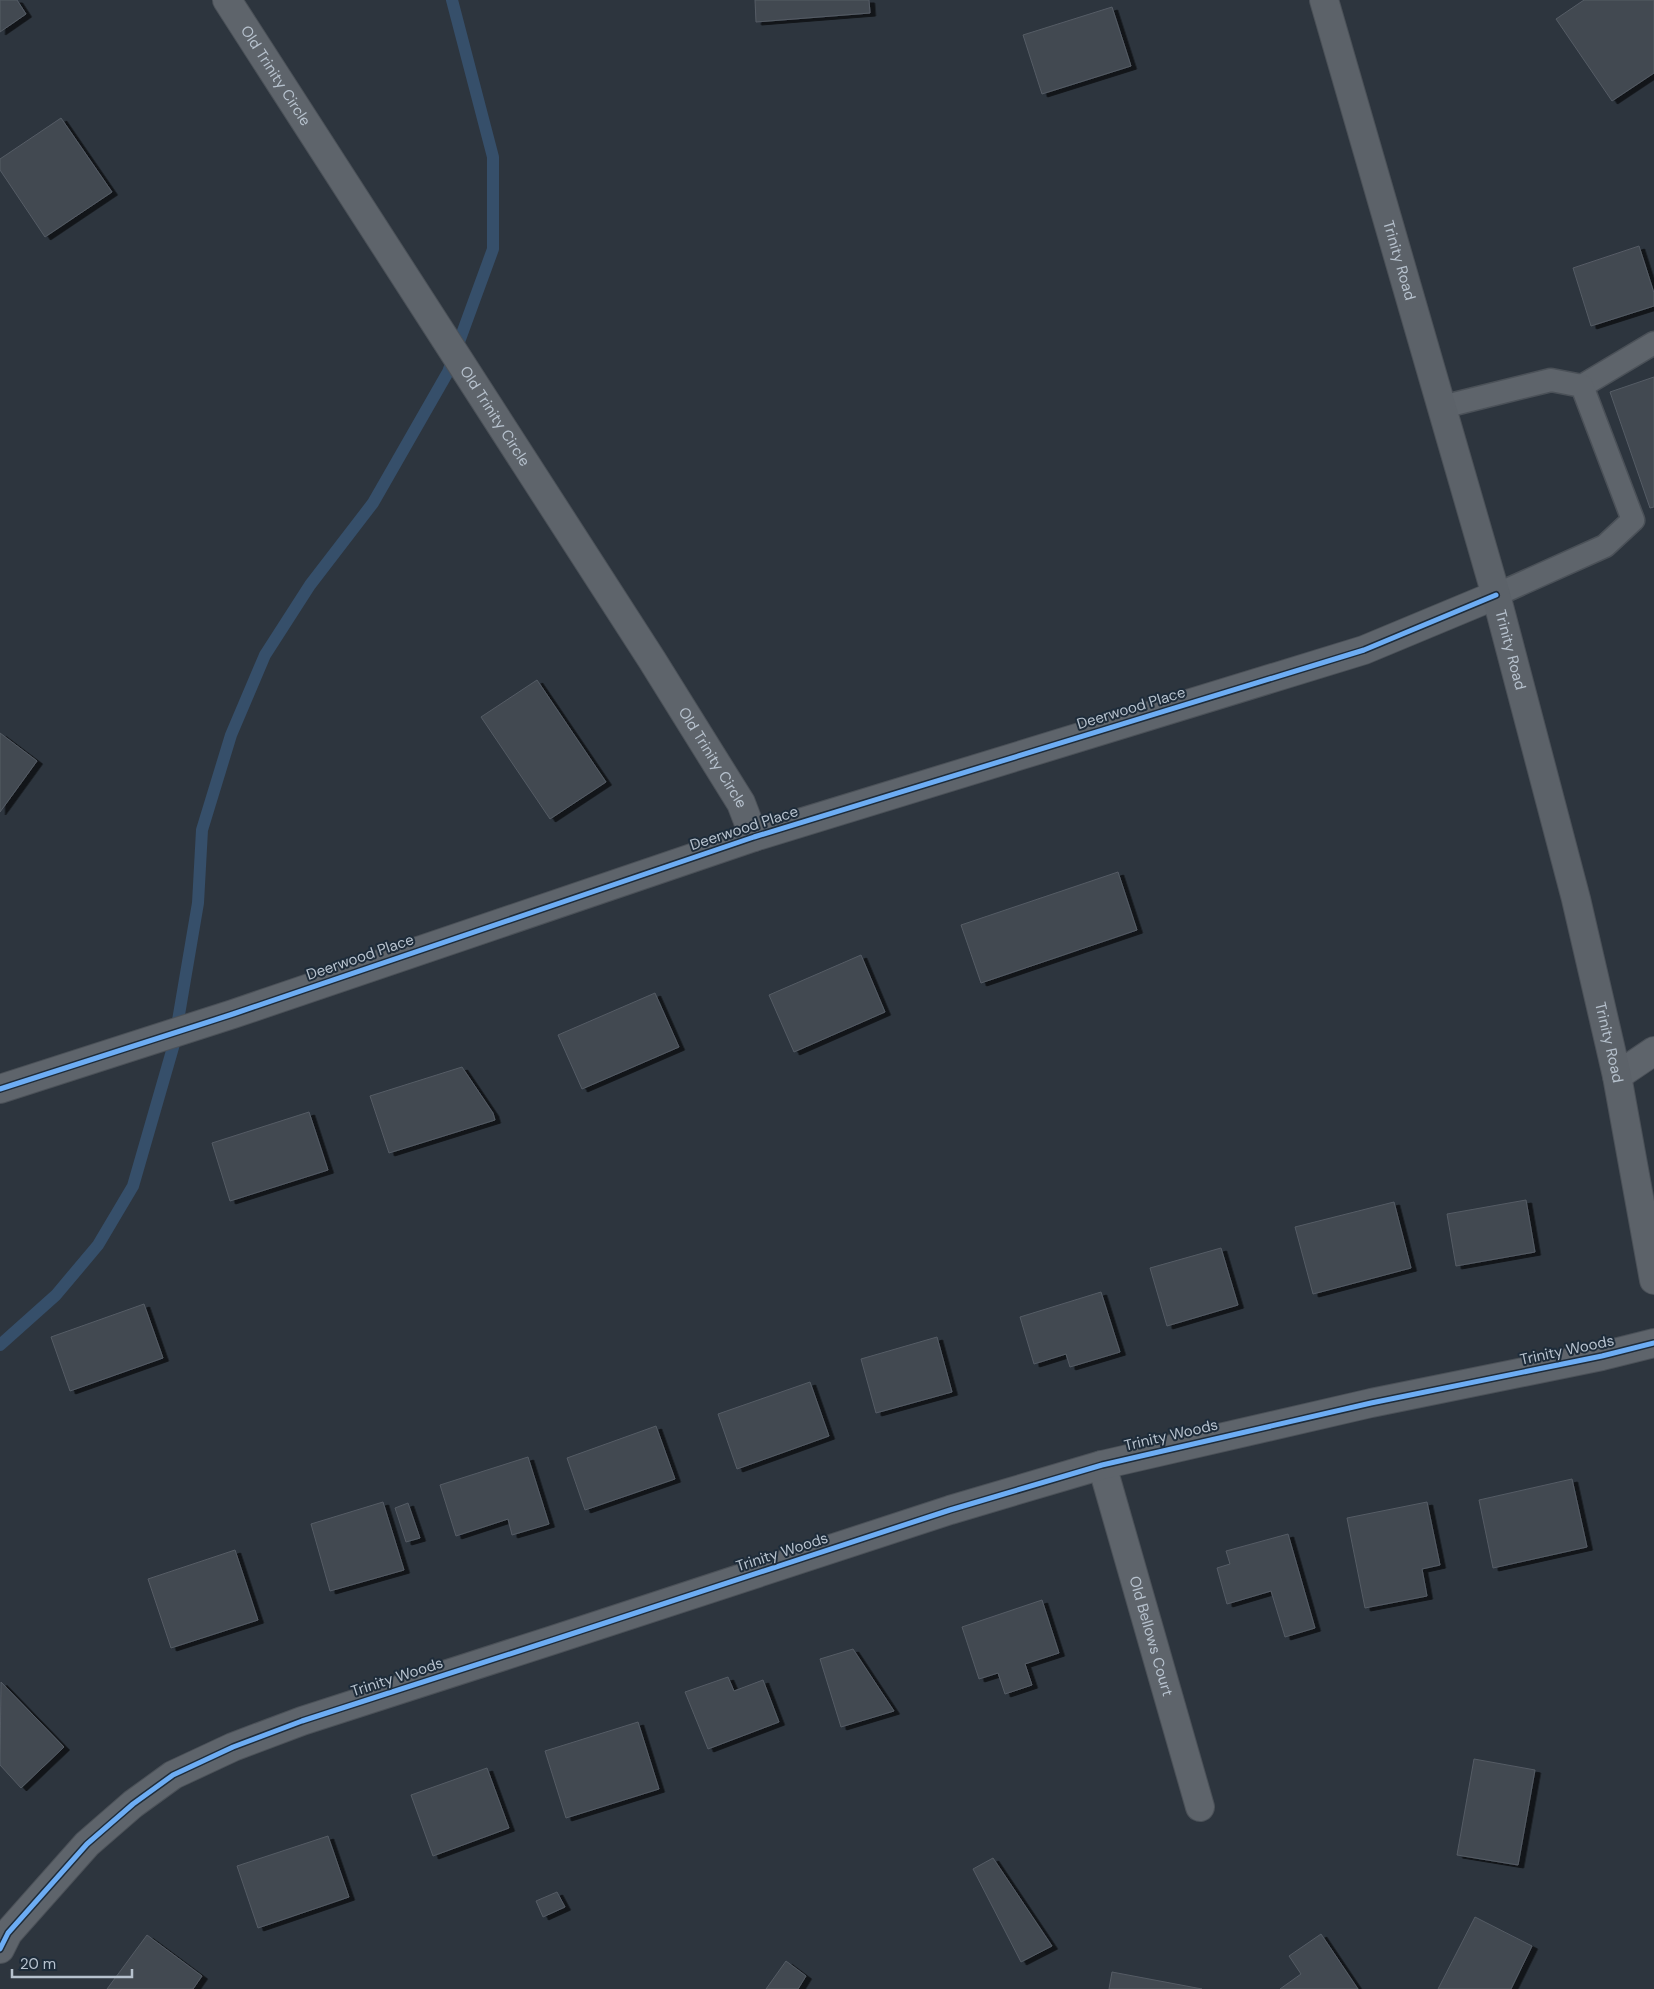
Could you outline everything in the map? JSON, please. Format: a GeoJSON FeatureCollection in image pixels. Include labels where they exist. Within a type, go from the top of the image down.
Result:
{"type":"FeatureCollection","features":[{"type":"Feature","properties":{"kind":"main road","name":"Trinity Road"},"geometry":{"type":"LineString","coordinates":[[1324,0],[1496,595],[1576,899],[1617,1076],[1654,1280]]}},
{"type":"Feature","properties":{"kind":"street","name":"Old Trinity Circle"},"geometry":{"type":"LineString","coordinates":[[227,0],[652,660],[741,803],[754,837]]}},
{"type":"Feature","properties":{"kind":"street","name":"Deerwood Place"},"geometry":{"type":"LineString","coordinates":[[0,1089],[233,1014],[754,837],[1364,650],[1496,595]]}},
{"type":"Feature","properties":{"kind":"street"},"geometry":{"type":"LineString","coordinates":[[1617,1076],[1654,1050]]}},
{"type":"Feature","properties":{"kind":"street","name":"Trinity Woods"},"geometry":{"type":"LineString","coordinates":[[2,1937],[87,1844],[133,1804],[172,1775],[232,1747],[302,1721],[950,1510],[1102,1465],[1304,1418],[1602,1356],[1654,1343]]}},
{"type":"Feature","properties":{"kind":"street","name":"Old Bellows Court"},"geometry":{"type":"LineString","coordinates":[[1102,1465],[1200,1807]]}},
{"type":"Feature","properties":{"kind":"lane"},"geometry":{"type":"LineString","coordinates":[[1442,407],[1551,380],[1582,386],[1651,347]]}},
{"type":"Feature","properties":{"kind":"lane"},"geometry":{"type":"LineString","coordinates":[[1496,595],[1605,546],[1633,520],[1582,386]]}},
{"type":"Feature","properties":{"kind":"building"},"geometry":{"type":"Polygon","coordinates":[[[0,0],[17,0],[26,14],[0,32],[0,0]]]}},
{"type":"Feature","properties":{"kind":"building"},"geometry":{"type":"Polygon","coordinates":[[[755,0],[869,0],[870,13],[756,22],[755,0]]]}},
{"type":"Feature","properties":{"kind":"building"},"geometry":{"type":"Polygon","coordinates":[[[1584,0],[1654,0],[1654,73],[1612,101],[1556,19],[1584,0]]]}},
{"type":"Feature","properties":{"kind":"building"},"geometry":{"type":"Polygon","coordinates":[[[1112,7],[1131,66],[1042,94],[1023,35],[1112,7]]]}},
{"type":"Feature","properties":{"kind":"building"},"geometry":{"type":"Polygon","coordinates":[[[61,118],[112,192],[45,237],[0,170],[0,159],[61,118]]]}},
{"type":"Feature","properties":{"kind":"building"},"geometry":{"type":"Polygon","coordinates":[[[1639,246],[1654,293],[1654,306],[1591,326],[1573,268],[1639,246]]]}},
{"type":"Feature","properties":{"kind":"building"},"geometry":{"type":"Polygon","coordinates":[[[1654,377],[1654,507],[1650,508],[1610,392],[1654,377]]]}},
{"type":"Feature","properties":{"kind":"building"},"geometry":{"type":"Polygon","coordinates":[[[537,680],[606,782],[550,819],[481,717],[537,680]]]}},
{"type":"Feature","properties":{"kind":"building"},"geometry":{"type":"Polygon","coordinates":[[[0,733],[37,761],[0,812],[0,733]]]}},
{"type":"Feature","properties":{"kind":"building"},"geometry":{"type":"Polygon","coordinates":[[[1118,872],[1137,930],[981,983],[961,925],[1118,872]]]}},
{"type":"Feature","properties":{"kind":"building"},"geometry":{"type":"Polygon","coordinates":[[[861,955],[885,1012],[794,1052],[769,995],[861,955]]]}},
{"type":"Feature","properties":{"kind":"building"},"geometry":{"type":"Polygon","coordinates":[[[655,993],[679,1047],[582,1089],[558,1035],[655,993]]]}},
{"type":"Feature","properties":{"kind":"building"},"geometry":{"type":"Polygon","coordinates":[[[462,1067],[493,1113],[495,1120],[389,1153],[370,1096],[462,1067]]]}},
{"type":"Feature","properties":{"kind":"building"},"geometry":{"type":"Polygon","coordinates":[[[309,1112],[328,1170],[230,1201],[212,1143],[309,1112]]]}},
{"type":"Feature","properties":{"kind":"building"},"geometry":{"type":"Polygon","coordinates":[[[1526,1200],[1535,1252],[1456,1266],[1447,1214],[1526,1200]]]}},
{"type":"Feature","properties":{"kind":"building"},"geometry":{"type":"Polygon","coordinates":[[[1394,1202],[1411,1268],[1313,1294],[1295,1227],[1394,1202]]]}},
{"type":"Feature","properties":{"kind":"building"},"geometry":{"type":"Polygon","coordinates":[[[1221,1248],[1238,1305],[1167,1326],[1150,1268],[1221,1248]]]}},
{"type":"Feature","properties":{"kind":"building"},"geometry":{"type":"Polygon","coordinates":[[[1101,1292],[1120,1352],[1070,1367],[1066,1354],[1034,1364],[1020,1317],[1101,1292]]]}},
{"type":"Feature","properties":{"kind":"building"},"geometry":{"type":"Polygon","coordinates":[[[144,1304],[163,1358],[70,1391],[51,1337],[144,1304]]]}},
{"type":"Feature","properties":{"kind":"building"},"geometry":{"type":"Polygon","coordinates":[[[937,1337],[952,1392],[876,1413],[861,1359],[937,1337]]]}},
{"type":"Feature","properties":{"kind":"building"},"geometry":{"type":"Polygon","coordinates":[[[810,1382],[829,1436],[737,1469],[718,1414],[810,1382]]]}},
{"type":"Feature","properties":{"kind":"building"},"geometry":{"type":"Polygon","coordinates":[[[656,1426],[675,1479],[585,1510],[567,1458],[656,1426]]]}},
{"type":"Feature","properties":{"kind":"building"},"geometry":{"type":"Polygon","coordinates":[[[528,1457],[549,1524],[512,1535],[508,1519],[456,1536],[440,1485],[528,1457]]]}},
{"type":"Feature","properties":{"kind":"building"},"geometry":{"type":"Polygon","coordinates":[[[1572,1479],[1587,1547],[1493,1568],[1479,1500],[1572,1479]]]}},
{"type":"Feature","properties":{"kind":"building"},"geometry":{"type":"Polygon","coordinates":[[[383,1502],[404,1570],[330,1591],[311,1524],[383,1502]]]}},
{"type":"Feature","properties":{"kind":"building"},"geometry":{"type":"Polygon","coordinates":[[[1427,1502],[1440,1565],[1422,1569],[1427,1596],[1365,1608],[1347,1518],[1427,1502]]]}},
{"type":"Feature","properties":{"kind":"building"},"geometry":{"type":"Polygon","coordinates":[[[408,1503],[420,1538],[406,1542],[395,1508],[408,1503]]]}},
{"type":"Feature","properties":{"kind":"building"},"geometry":{"type":"Polygon","coordinates":[[[1288,1534],[1315,1628],[1285,1637],[1271,1591],[1227,1604],[1217,1568],[1230,1564],[1226,1551],[1288,1534]]]}},
{"type":"Feature","properties":{"kind":"building"},"geometry":{"type":"Polygon","coordinates":[[[235,1550],[258,1620],[171,1648],[148,1579],[235,1550]]]}},
{"type":"Feature","properties":{"kind":"building"},"geometry":{"type":"Polygon","coordinates":[[[1042,1600],[1059,1653],[1025,1664],[1032,1685],[1005,1694],[998,1673],[979,1679],[962,1627],[1042,1600]]]}},
{"type":"Feature","properties":{"kind":"building"},"geometry":{"type":"Polygon","coordinates":[[[853,1649],[894,1711],[841,1727],[820,1659],[853,1649]]]}},
{"type":"Feature","properties":{"kind":"building"},"geometry":{"type":"Polygon","coordinates":[[[728,1677],[734,1691],[763,1680],[779,1722],[708,1749],[685,1692],[728,1677]]]}},
{"type":"Feature","properties":{"kind":"building"},"geometry":{"type":"Polygon","coordinates":[[[1,1682],[64,1747],[21,1788],[0,1765],[1,1682]]]}},
{"type":"Feature","properties":{"kind":"building"},"geometry":{"type":"Polygon","coordinates":[[[638,1722],[659,1789],[566,1818],[545,1751],[638,1722]]]}},
{"type":"Feature","properties":{"kind":"building"},"geometry":{"type":"Polygon","coordinates":[[[1474,1759],[1535,1770],[1518,1865],[1457,1855],[1474,1759]]]}},
{"type":"Feature","properties":{"kind":"building"},"geometry":{"type":"Polygon","coordinates":[[[487,1768],[509,1828],[433,1856],[411,1795],[487,1768]]]}},
{"type":"Feature","properties":{"kind":"building"},"geometry":{"type":"Polygon","coordinates":[[[328,1836],[349,1897],[258,1928],[237,1866],[328,1836]]]}},
{"type":"Feature","properties":{"kind":"building"},"geometry":{"type":"Polygon","coordinates":[[[993,1858],[1052,1946],[1021,1962],[973,1869],[993,1858]]]}},
{"type":"Feature","properties":{"kind":"building"},"geometry":{"type":"Polygon","coordinates":[[[557,1892],[565,1907],[543,1917],[536,1901],[557,1892]]]}},
{"type":"Feature","properties":{"kind":"building"},"geometry":{"type":"Polygon","coordinates":[[[1475,1917],[1532,1946],[1511,1989],[1438,1989],[1475,1917]]]}},
{"type":"Feature","properties":{"kind":"building"},"geometry":{"type":"Polygon","coordinates":[[[1321,1934],[1358,1989],[1280,1989],[1301,1974],[1289,1956],[1321,1934]]]}},
{"type":"Feature","properties":{"kind":"building"},"geometry":{"type":"Polygon","coordinates":[[[147,1935],[202,1976],[193,1989],[107,1989],[147,1935]]]}},
{"type":"Feature","properties":{"kind":"building"},"geometry":{"type":"Polygon","coordinates":[[[786,1961],[806,1976],[798,1989],[766,1989],[786,1961]]]}},
{"type":"Feature","properties":{"kind":"building"},"geometry":{"type":"Polygon","coordinates":[[[1112,1972],[1202,1989],[1109,1989],[1112,1972]]]}},
{"type":"Feature","properties":{"kind":"waterway"},"geometry":{"type":"LineString","coordinates":[[0,1345],[56,1295],[98,1245],[133,1186],[174,1044],[198,903],[202,830],[231,735],[265,655],[310,585],[373,503],[448,372],[493,249],[493,157],[452,0]]}},
{"type":"Feature","properties":{"kind":"cycle path"},"geometry":{"type":"LineString","coordinates":[[0,1089],[233,1014],[754,837],[1364,650],[1496,595]]}},
{"type":"Feature","properties":{"kind":"cycle path"},"geometry":{"type":"LineString","coordinates":[[0,1949],[8,1933],[87,1844],[133,1804],[173,1775],[233,1747],[302,1721],[950,1510],[1102,1465],[1371,1403],[1602,1356],[1654,1343]]}}]}
